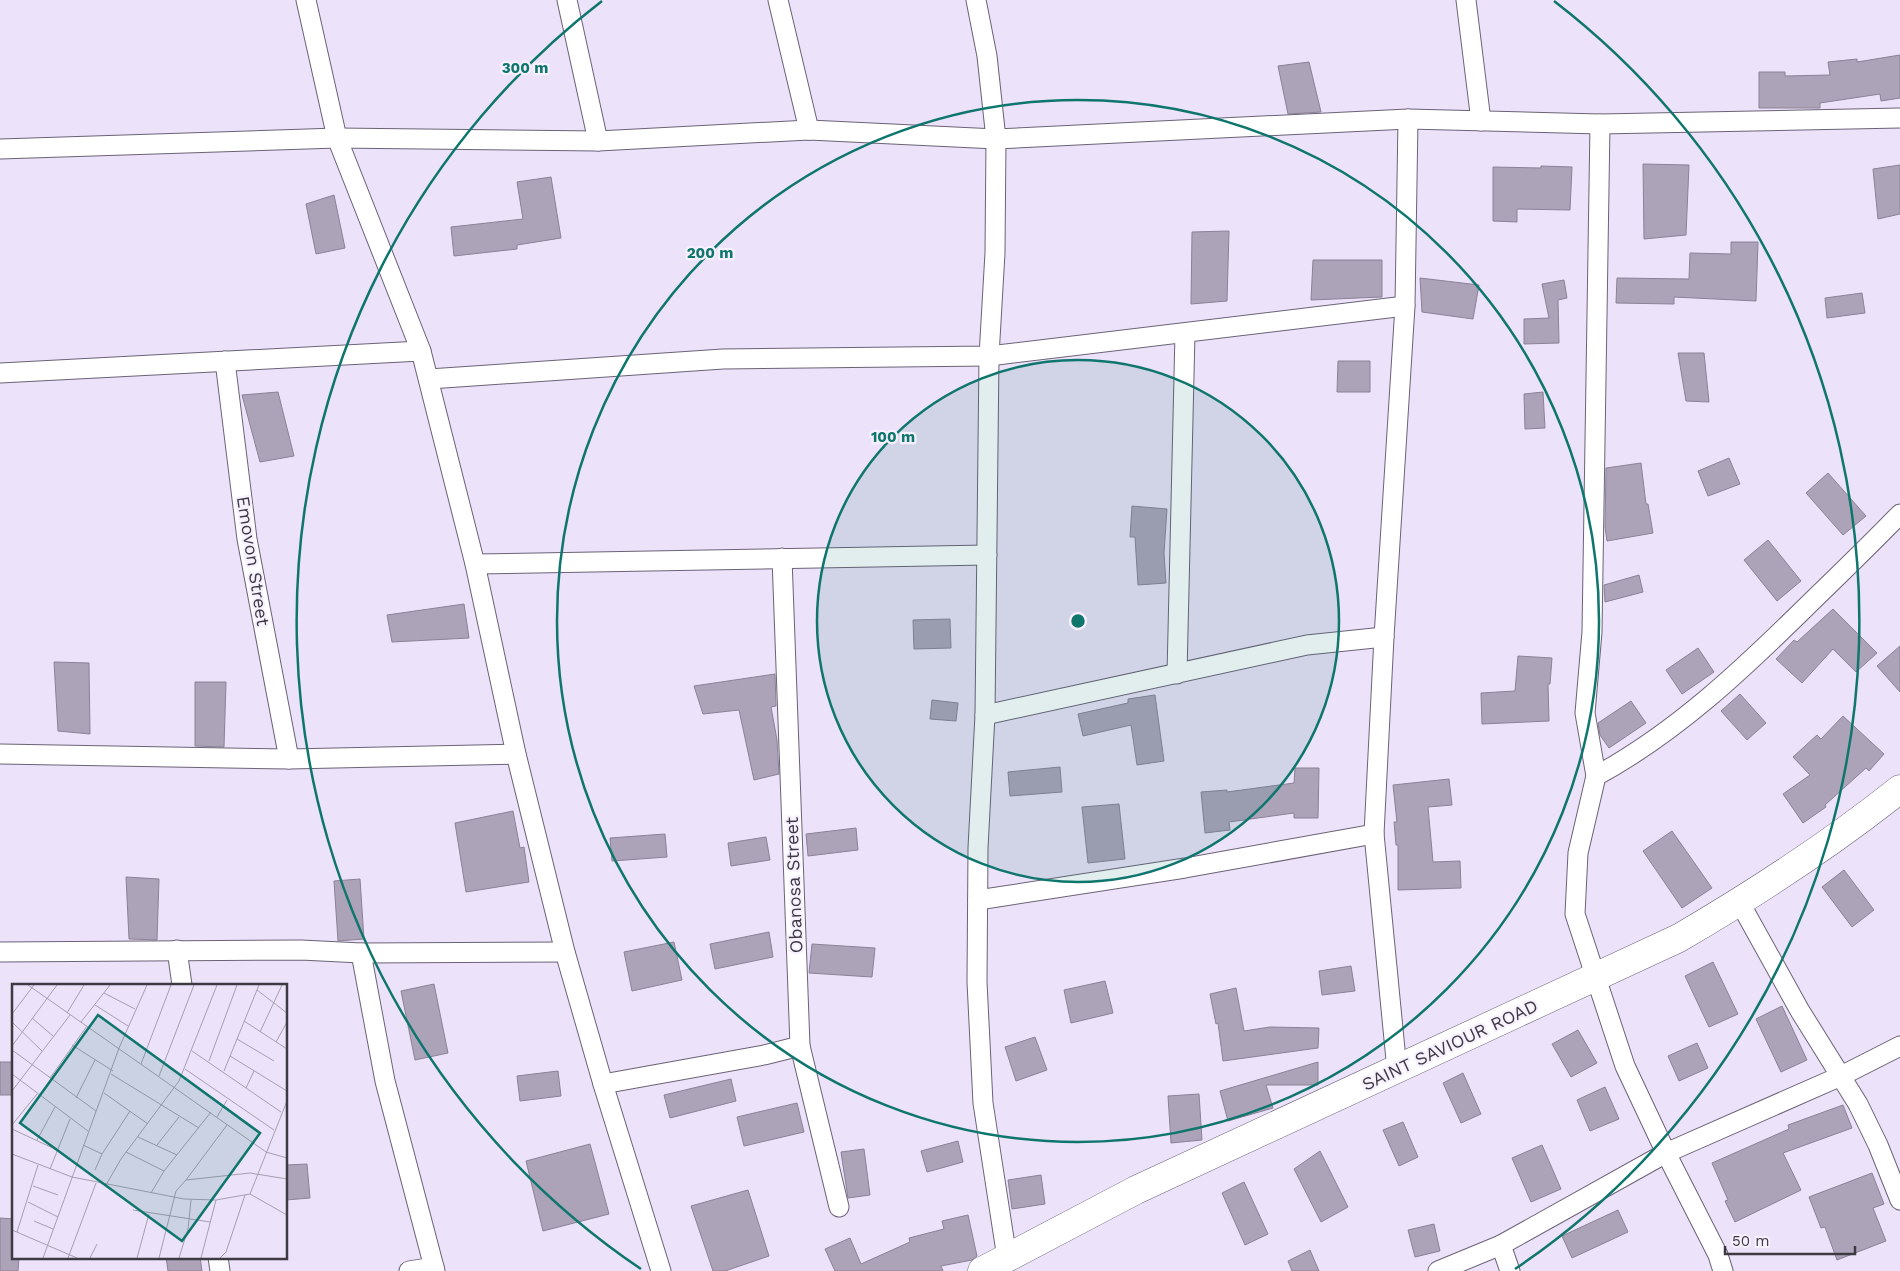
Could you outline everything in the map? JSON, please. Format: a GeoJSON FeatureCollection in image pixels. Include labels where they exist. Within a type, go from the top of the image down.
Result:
{"type":"FeatureCollection","features":[{"type":"Feature","properties":{"kind":"street"},"geometry":{"type":"LineString","coordinates":[[306,0],[337,138],[421,351],[429,379],[475,564],[516,754],[565,952],[603,1084],[661,1271]]}},
{"type":"Feature","properties":{"kind":"street"},"geometry":{"type":"LineString","coordinates":[[568,0],[598,141]]}},
{"type":"Feature","properties":{"kind":"street"},"geometry":{"type":"LineString","coordinates":[[778,0],[809,130]]}},
{"type":"Feature","properties":{"kind":"street"},"geometry":{"type":"LineString","coordinates":[[976,0],[987,56],[996,139],[995,253],[989,356],[985,715],[978,848],[977,982],[983,1103],[1007,1258]]}},
{"type":"Feature","properties":{"kind":"street"},"geometry":{"type":"LineString","coordinates":[[1466,0],[1481,121]]}},
{"type":"Feature","properties":{"kind":"street"},"geometry":{"type":"LineString","coordinates":[[0,149],[337,138],[598,141],[809,130],[996,139],[1408,120],[1600,124],[1900,118]]}},
{"type":"Feature","properties":{"kind":"street"},"geometry":{"type":"LineString","coordinates":[[1397,1070],[1374,834],[1384,637],[1406,306],[1408,120]]}},
{"type":"Feature","properties":{"kind":"street"},"geometry":{"type":"LineString","coordinates":[[1600,124],[1592,632],[1585,713],[1596,776],[1578,853],[1575,914],[1625,1066],[1666,1153],[1718,1255],[1723,1271]]}},
{"type":"Feature","properties":{"kind":"street"},"geometry":{"type":"LineString","coordinates":[[429,379],[723,359],[989,356],[1406,306]]}},
{"type":"Feature","properties":{"kind":"street"},"geometry":{"type":"LineString","coordinates":[[1177,674],[1185,333]]}},
{"type":"Feature","properties":{"kind":"street"},"geometry":{"type":"LineString","coordinates":[[0,373],[421,351]]}},
{"type":"Feature","properties":{"kind":"street","name":"Emovon Street"},"geometry":{"type":"LineString","coordinates":[[225,361],[247,539],[289,759]]}},
{"type":"Feature","properties":{"kind":"street"},"geometry":{"type":"LineString","coordinates":[[1596,776],[1627,759],[1688,715],[1745,666],[1900,514]]}},
{"type":"Feature","properties":{"kind":"street"},"geometry":{"type":"LineString","coordinates":[[475,564],[987,555]]}},
{"type":"Feature","properties":{"kind":"street","name":"Obanosa Street"},"geometry":{"type":"LineString","coordinates":[[782,558],[800,1046],[839,1207]]}},
{"type":"Feature","properties":{"kind":"street"},"geometry":{"type":"LineString","coordinates":[[985,715],[1307,646],[1384,637]]}},
{"type":"Feature","properties":{"kind":"street"},"geometry":{"type":"LineString","coordinates":[[0,754],[289,759],[516,754]]}},
{"type":"Feature","properties":{"kind":"street","name":"SAINT SAVIOUR ROAD"},"geometry":{"type":"LineString","coordinates":[[982,1271],[1136,1190],[1679,938],[1740,903],[1870,813],[1900,789]]}},
{"type":"Feature","properties":{"kind":"street"},"geometry":{"type":"LineString","coordinates":[[978,900],[1185,868],[1374,834]]}},
{"type":"Feature","properties":{"kind":"street"},"geometry":{"type":"LineString","coordinates":[[1740,903],[1800,1010],[1858,1104],[1878,1145],[1900,1200]]}},
{"type":"Feature","properties":{"kind":"street"},"geometry":{"type":"LineString","coordinates":[[177,950],[182,984]]}},
{"type":"Feature","properties":{"kind":"street"},"geometry":{"type":"LineString","coordinates":[[0,952],[301,950],[362,953],[565,952]]}},
{"type":"Feature","properties":{"kind":"street"},"geometry":{"type":"LineString","coordinates":[[362,953],[385,1081],[434,1269],[409,1271]]}},
{"type":"Feature","properties":{"kind":"street"},"geometry":{"type":"LineString","coordinates":[[603,1084],[764,1055],[800,1046]]}},
{"type":"Feature","properties":{"kind":"street"},"geometry":{"type":"LineString","coordinates":[[1438,1271],[1501,1245],[1666,1153],[1841,1076],[1900,1046]]}},
{"type":"Feature","properties":{"kind":"street"},"geometry":{"type":"LineString","coordinates":[[1501,1245],[1510,1271]]}},
{"type":"Feature","properties":{"kind":"street"},"geometry":{"type":"LineString","coordinates":[[218,1258],[220,1271]]}},
{"type":"Feature","properties":{"kind":"building"},"geometry":{"type":"Polygon","coordinates":[[[1900,55],[1900,98],[1881,101],[1880,94],[1820,103],[1820,108],[1759,108],[1759,72],[1785,72],[1785,76],[1830,75],[1828,62],[1857,59],[1857,62],[1900,55]]]}},
{"type":"Feature","properties":{"kind":"building"},"geometry":{"type":"Polygon","coordinates":[[[1309,62],[1321,112],[1288,114],[1278,66],[1309,62]]]}},
{"type":"Feature","properties":{"kind":"building"},"geometry":{"type":"Polygon","coordinates":[[[1643,164],[1689,165],[1686,235],[1644,239],[1643,164]]]}},
{"type":"Feature","properties":{"kind":"building"},"geometry":{"type":"Polygon","coordinates":[[[1900,165],[1900,214],[1878,219],[1873,169],[1900,165]]]}},
{"type":"Feature","properties":{"kind":"building"},"geometry":{"type":"Polygon","coordinates":[[[1541,166],[1572,167],[1570,210],[1517,209],[1517,222],[1493,221],[1493,167],[1541,168],[1541,166]]]}},
{"type":"Feature","properties":{"kind":"building"},"geometry":{"type":"Polygon","coordinates":[[[551,177],[561,238],[517,245],[517,249],[454,256],[451,227],[523,219],[517,182],[551,177]]]}},
{"type":"Feature","properties":{"kind":"building"},"geometry":{"type":"Polygon","coordinates":[[[334,195],[345,248],[316,254],[306,204],[334,195]]]}},
{"type":"Feature","properties":{"kind":"building"},"geometry":{"type":"Polygon","coordinates":[[[1229,231],[1227,301],[1191,304],[1192,232],[1229,231]]]}},
{"type":"Feature","properties":{"kind":"building"},"geometry":{"type":"Polygon","coordinates":[[[1731,242],[1758,242],[1756,301],[1674,297],[1674,304],[1616,303],[1617,278],[1689,279],[1690,253],[1731,254],[1731,242]]]}},
{"type":"Feature","properties":{"kind":"building"},"geometry":{"type":"Polygon","coordinates":[[[1313,260],[1382,260],[1382,297],[1311,300],[1313,260]]]}},
{"type":"Feature","properties":{"kind":"building"},"geometry":{"type":"Polygon","coordinates":[[[1420,278],[1479,285],[1473,319],[1422,312],[1420,278]]]}},
{"type":"Feature","properties":{"kind":"building"},"geometry":{"type":"Polygon","coordinates":[[[1564,280],[1567,298],[1558,300],[1559,343],[1524,344],[1524,319],[1549,318],[1542,284],[1564,280]]]}},
{"type":"Feature","properties":{"kind":"building"},"geometry":{"type":"Polygon","coordinates":[[[1862,293],[1865,313],[1827,318],[1825,298],[1862,293]]]}},
{"type":"Feature","properties":{"kind":"building"},"geometry":{"type":"Polygon","coordinates":[[[1678,353],[1704,353],[1709,402],[1686,401],[1678,353]]]}},
{"type":"Feature","properties":{"kind":"building"},"geometry":{"type":"Polygon","coordinates":[[[1338,361],[1370,361],[1370,392],[1337,392],[1338,361]]]}},
{"type":"Feature","properties":{"kind":"building"},"geometry":{"type":"Polygon","coordinates":[[[278,392],[294,456],[260,462],[242,395],[278,392]]]}},
{"type":"Feature","properties":{"kind":"building"},"geometry":{"type":"Polygon","coordinates":[[[1543,392],[1545,428],[1525,429],[1524,394],[1543,392]]]}},
{"type":"Feature","properties":{"kind":"building"},"geometry":{"type":"Polygon","coordinates":[[[1729,458],[1740,484],[1708,496],[1698,471],[1729,458]]]}},
{"type":"Feature","properties":{"kind":"building"},"geometry":{"type":"Polygon","coordinates":[[[1641,463],[1646,504],[1648,504],[1653,533],[1607,541],[1605,527],[1606,468],[1641,463]]]}},
{"type":"Feature","properties":{"kind":"building"},"geometry":{"type":"Polygon","coordinates":[[[1828,473],[1866,516],[1843,535],[1806,493],[1828,473]]]}},
{"type":"Feature","properties":{"kind":"building"},"geometry":{"type":"Polygon","coordinates":[[[1132,506],[1167,509],[1164,553],[1166,583],[1138,585],[1135,537],[1130,537],[1132,506]]]}},
{"type":"Feature","properties":{"kind":"building"},"geometry":{"type":"Polygon","coordinates":[[[1768,540],[1801,581],[1777,601],[1744,560],[1768,540]]]}},
{"type":"Feature","properties":{"kind":"building"},"geometry":{"type":"Polygon","coordinates":[[[1639,575],[1643,592],[1605,602],[1604,585],[1639,575]]]}},
{"type":"Feature","properties":{"kind":"building"},"geometry":{"type":"Polygon","coordinates":[[[464,604],[469,638],[392,642],[387,615],[464,604]]]}},
{"type":"Feature","properties":{"kind":"building"},"geometry":{"type":"Polygon","coordinates":[[[1833,609],[1877,653],[1856,672],[1833,649],[1802,683],[1776,659],[1794,640],[1797,642],[1833,609]]]}},
{"type":"Feature","properties":{"kind":"building"},"geometry":{"type":"Polygon","coordinates":[[[950,619],[951,648],[914,649],[913,620],[950,619]]]}},
{"type":"Feature","properties":{"kind":"building"},"geometry":{"type":"Polygon","coordinates":[[[1900,646],[1900,692],[1877,666],[1900,646]]]}},
{"type":"Feature","properties":{"kind":"building"},"geometry":{"type":"Polygon","coordinates":[[[1698,648],[1714,672],[1682,694],[1666,670],[1698,648]]]}},
{"type":"Feature","properties":{"kind":"building"},"geometry":{"type":"Polygon","coordinates":[[[1518,656],[1552,658],[1550,684],[1548,684],[1549,721],[1482,724],[1481,693],[1515,691],[1518,656]]]}},
{"type":"Feature","properties":{"kind":"building"},"geometry":{"type":"Polygon","coordinates":[[[54,662],[89,663],[90,734],[58,731],[54,662]]]}},
{"type":"Feature","properties":{"kind":"building"},"geometry":{"type":"Polygon","coordinates":[[[775,674],[776,706],[771,707],[777,740],[779,774],[754,780],[739,710],[703,714],[694,686],[775,674]]]}},
{"type":"Feature","properties":{"kind":"building"},"geometry":{"type":"Polygon","coordinates":[[[195,682],[226,682],[224,747],[195,746],[195,682]]]}},
{"type":"Feature","properties":{"kind":"building"},"geometry":{"type":"Polygon","coordinates":[[[1740,694],[1766,723],[1747,740],[1721,711],[1740,694]]]}},
{"type":"Feature","properties":{"kind":"building"},"geometry":{"type":"Polygon","coordinates":[[[1155,695],[1164,761],[1137,765],[1131,725],[1083,736],[1078,714],[1128,703],[1128,699],[1155,695]]]}},
{"type":"Feature","properties":{"kind":"building"},"geometry":{"type":"Polygon","coordinates":[[[932,700],[958,703],[956,721],[930,719],[932,700]]]}},
{"type":"Feature","properties":{"kind":"building"},"geometry":{"type":"Polygon","coordinates":[[[1631,701],[1646,723],[1609,748],[1600,735],[1598,723],[1631,701]]]}},
{"type":"Feature","properties":{"kind":"building"},"geometry":{"type":"Polygon","coordinates":[[[1843,716],[1884,754],[1869,771],[1866,768],[1825,805],[1826,807],[1803,823],[1783,794],[1810,775],[1793,757],[1817,735],[1821,739],[1843,716]]]}},
{"type":"Feature","properties":{"kind":"building"},"geometry":{"type":"Polygon","coordinates":[[[1060,767],[1062,792],[1010,796],[1008,772],[1060,767]]]}},
{"type":"Feature","properties":{"kind":"building"},"geometry":{"type":"Polygon","coordinates":[[[1295,768],[1319,768],[1318,818],[1294,818],[1294,813],[1229,822],[1230,830],[1205,833],[1201,792],[1227,790],[1227,792],[1294,783],[1295,768]]]}},
{"type":"Feature","properties":{"kind":"building"},"geometry":{"type":"Polygon","coordinates":[[[1449,779],[1452,805],[1428,807],[1433,862],[1460,861],[1461,888],[1398,890],[1398,845],[1396,845],[1394,822],[1397,822],[1393,785],[1449,779]]]}},
{"type":"Feature","properties":{"kind":"building"},"geometry":{"type":"Polygon","coordinates":[[[1119,804],[1125,859],[1088,863],[1082,807],[1119,804]]]}},
{"type":"Feature","properties":{"kind":"building"},"geometry":{"type":"Polygon","coordinates":[[[513,811],[520,848],[524,847],[529,882],[466,892],[455,823],[513,811]]]}},
{"type":"Feature","properties":{"kind":"building"},"geometry":{"type":"Polygon","coordinates":[[[856,828],[858,850],[808,856],[806,834],[856,828]]]}},
{"type":"Feature","properties":{"kind":"building"},"geometry":{"type":"Polygon","coordinates":[[[1672,831],[1712,888],[1682,908],[1643,851],[1672,831]]]}},
{"type":"Feature","properties":{"kind":"building"},"geometry":{"type":"Polygon","coordinates":[[[665,834],[667,857],[612,861],[610,838],[665,834]]]}},
{"type":"Feature","properties":{"kind":"building"},"geometry":{"type":"Polygon","coordinates":[[[766,837],[770,860],[731,866],[728,843],[766,837]]]}},
{"type":"Feature","properties":{"kind":"building"},"geometry":{"type":"Polygon","coordinates":[[[1844,870],[1874,910],[1852,927],[1822,887],[1844,870]]]}},
{"type":"Feature","properties":{"kind":"building"},"geometry":{"type":"Polygon","coordinates":[[[126,877],[159,879],[157,940],[129,939],[126,877]]]}},
{"type":"Feature","properties":{"kind":"building"},"geometry":{"type":"Polygon","coordinates":[[[360,879],[364,939],[338,941],[334,881],[360,879]]]}},
{"type":"Feature","properties":{"kind":"building"},"geometry":{"type":"Polygon","coordinates":[[[769,932],[773,957],[715,969],[710,944],[769,932]]]}},
{"type":"Feature","properties":{"kind":"building"},"geometry":{"type":"Polygon","coordinates":[[[674,942],[682,980],[632,991],[624,952],[674,942]]]}},
{"type":"Feature","properties":{"kind":"building"},"geometry":{"type":"Polygon","coordinates":[[[812,944],[875,948],[872,977],[809,973],[812,944]]]}},
{"type":"Feature","properties":{"kind":"building"},"geometry":{"type":"Polygon","coordinates":[[[1713,962],[1738,1014],[1709,1027],[1685,976],[1713,962]]]}},
{"type":"Feature","properties":{"kind":"building"},"geometry":{"type":"Polygon","coordinates":[[[1351,966],[1355,991],[1322,995],[1319,971],[1351,966]]]}},
{"type":"Feature","properties":{"kind":"building"},"geometry":{"type":"Polygon","coordinates":[[[1105,981],[1113,1013],[1071,1023],[1064,990],[1105,981]]]}},
{"type":"Feature","properties":{"kind":"building"},"geometry":{"type":"Polygon","coordinates":[[[434,984],[448,1053],[415,1060],[401,991],[434,984]]]}},
{"type":"Feature","properties":{"kind":"building"},"geometry":{"type":"Polygon","coordinates":[[[1236,988],[1244,1031],[1270,1027],[1319,1028],[1318,1048],[1223,1061],[1218,1023],[1216,1024],[1210,994],[1236,988]]]}},
{"type":"Feature","properties":{"kind":"building"},"geometry":{"type":"Polygon","coordinates":[[[1782,1006],[1807,1060],[1781,1072],[1756,1019],[1782,1006]]]}},
{"type":"Feature","properties":{"kind":"building"},"geometry":{"type":"Polygon","coordinates":[[[1578,1030],[1597,1063],[1571,1077],[1552,1044],[1578,1030]]]}},
{"type":"Feature","properties":{"kind":"building"},"geometry":{"type":"Polygon","coordinates":[[[1035,1037],[1047,1070],[1016,1081],[1005,1047],[1035,1037]]]}},
{"type":"Feature","properties":{"kind":"building"},"geometry":{"type":"Polygon","coordinates":[[[1697,1043],[1708,1068],[1679,1081],[1668,1056],[1697,1043]]]}},
{"type":"Feature","properties":{"kind":"building"},"geometry":{"type":"Polygon","coordinates":[[[0,1062],[12,1062],[12,1095],[0,1095],[0,1062]]]}},
{"type":"Feature","properties":{"kind":"building"},"geometry":{"type":"Polygon","coordinates":[[[1318,1062],[1318,1085],[1266,1085],[1273,1108],[1228,1121],[1220,1091],[1318,1062]]]}},
{"type":"Feature","properties":{"kind":"building"},"geometry":{"type":"Polygon","coordinates":[[[558,1071],[561,1096],[520,1101],[517,1076],[558,1071]]]}},
{"type":"Feature","properties":{"kind":"building"},"geometry":{"type":"Polygon","coordinates":[[[1463,1073],[1481,1114],[1461,1123],[1443,1083],[1463,1073]]]}},
{"type":"Feature","properties":{"kind":"building"},"geometry":{"type":"Polygon","coordinates":[[[731,1079],[736,1101],[670,1118],[664,1095],[731,1079]]]}},
{"type":"Feature","properties":{"kind":"building"},"geometry":{"type":"Polygon","coordinates":[[[1605,1087],[1619,1119],[1590,1131],[1577,1100],[1605,1087]]]}},
{"type":"Feature","properties":{"kind":"building"},"geometry":{"type":"Polygon","coordinates":[[[1199,1094],[1202,1140],[1171,1143],[1168,1096],[1199,1094]]]}},
{"type":"Feature","properties":{"kind":"building"},"geometry":{"type":"Polygon","coordinates":[[[797,1103],[804,1132],[744,1146],[737,1117],[797,1103]]]}},
{"type":"Feature","properties":{"kind":"building"},"geometry":{"type":"Polygon","coordinates":[[[1843,1105],[1852,1128],[1783,1153],[1801,1190],[1735,1222],[1725,1201],[1728,1200],[1712,1163],[1789,1129],[1788,1125],[1843,1105]]]}},
{"type":"Feature","properties":{"kind":"building"},"geometry":{"type":"Polygon","coordinates":[[[1403,1122],[1418,1157],[1399,1166],[1383,1130],[1403,1122]]]}},
{"type":"Feature","properties":{"kind":"building"},"geometry":{"type":"Polygon","coordinates":[[[958,1141],[963,1162],[927,1172],[921,1151],[958,1141]]]}},
{"type":"Feature","properties":{"kind":"building"},"geometry":{"type":"Polygon","coordinates":[[[590,1144],[609,1214],[543,1231],[526,1161],[590,1144]]]}},
{"type":"Feature","properties":{"kind":"building"},"geometry":{"type":"Polygon","coordinates":[[[1542,1145],[1561,1189],[1531,1202],[1512,1158],[1542,1145]]]}},
{"type":"Feature","properties":{"kind":"building"},"geometry":{"type":"Polygon","coordinates":[[[864,1149],[870,1195],[848,1198],[841,1152],[864,1149]]]}},
{"type":"Feature","properties":{"kind":"building"},"geometry":{"type":"Polygon","coordinates":[[[1320,1151],[1348,1207],[1321,1222],[1294,1169],[1320,1151]]]}},
{"type":"Feature","properties":{"kind":"building"},"geometry":{"type":"Polygon","coordinates":[[[307,1164],[310,1198],[288,1200],[288,1165],[307,1164]]]}},
{"type":"Feature","properties":{"kind":"building"},"geometry":{"type":"Polygon","coordinates":[[[1872,1173],[1884,1204],[1873,1208],[1886,1241],[1837,1260],[1825,1227],[1821,1228],[1809,1197],[1872,1173]]]}},
{"type":"Feature","properties":{"kind":"building"},"geometry":{"type":"Polygon","coordinates":[[[1041,1175],[1045,1204],[1012,1209],[1008,1180],[1041,1175]]]}},
{"type":"Feature","properties":{"kind":"building"},"geometry":{"type":"Polygon","coordinates":[[[1244,1182],[1268,1234],[1245,1245],[1222,1193],[1244,1182]]]}},
{"type":"Feature","properties":{"kind":"building"},"geometry":{"type":"Polygon","coordinates":[[[748,1190],[769,1256],[725,1271],[713,1271],[691,1206],[748,1190]]]}},
{"type":"Feature","properties":{"kind":"building"},"geometry":{"type":"Polygon","coordinates":[[[1618,1210],[1628,1232],[1572,1258],[1562,1236],[1618,1210]]]}},
{"type":"Feature","properties":{"kind":"building"},"geometry":{"type":"Polygon","coordinates":[[[968,1215],[977,1256],[972,1260],[941,1266],[943,1271],[835,1271],[825,1249],[850,1238],[861,1264],[910,1242],[909,1238],[944,1229],[942,1221],[968,1215]]]}},
{"type":"Feature","properties":{"kind":"building"},"geometry":{"type":"Polygon","coordinates":[[[0,1218],[12,1219],[12,1258],[19,1258],[18,1271],[0,1271],[0,1218]]]}},
{"type":"Feature","properties":{"kind":"building"},"geometry":{"type":"Polygon","coordinates":[[[1434,1224],[1440,1251],[1415,1257],[1408,1230],[1434,1224]]]}},
{"type":"Feature","properties":{"kind":"building"},"geometry":{"type":"Polygon","coordinates":[[[1310,1250],[1319,1271],[1292,1271],[1288,1261],[1310,1250]]]}},
{"type":"Feature","properties":{"kind":"building"},"geometry":{"type":"Polygon","coordinates":[[[166,1258],[200,1258],[202,1271],[168,1271],[166,1258]]]}}]}
